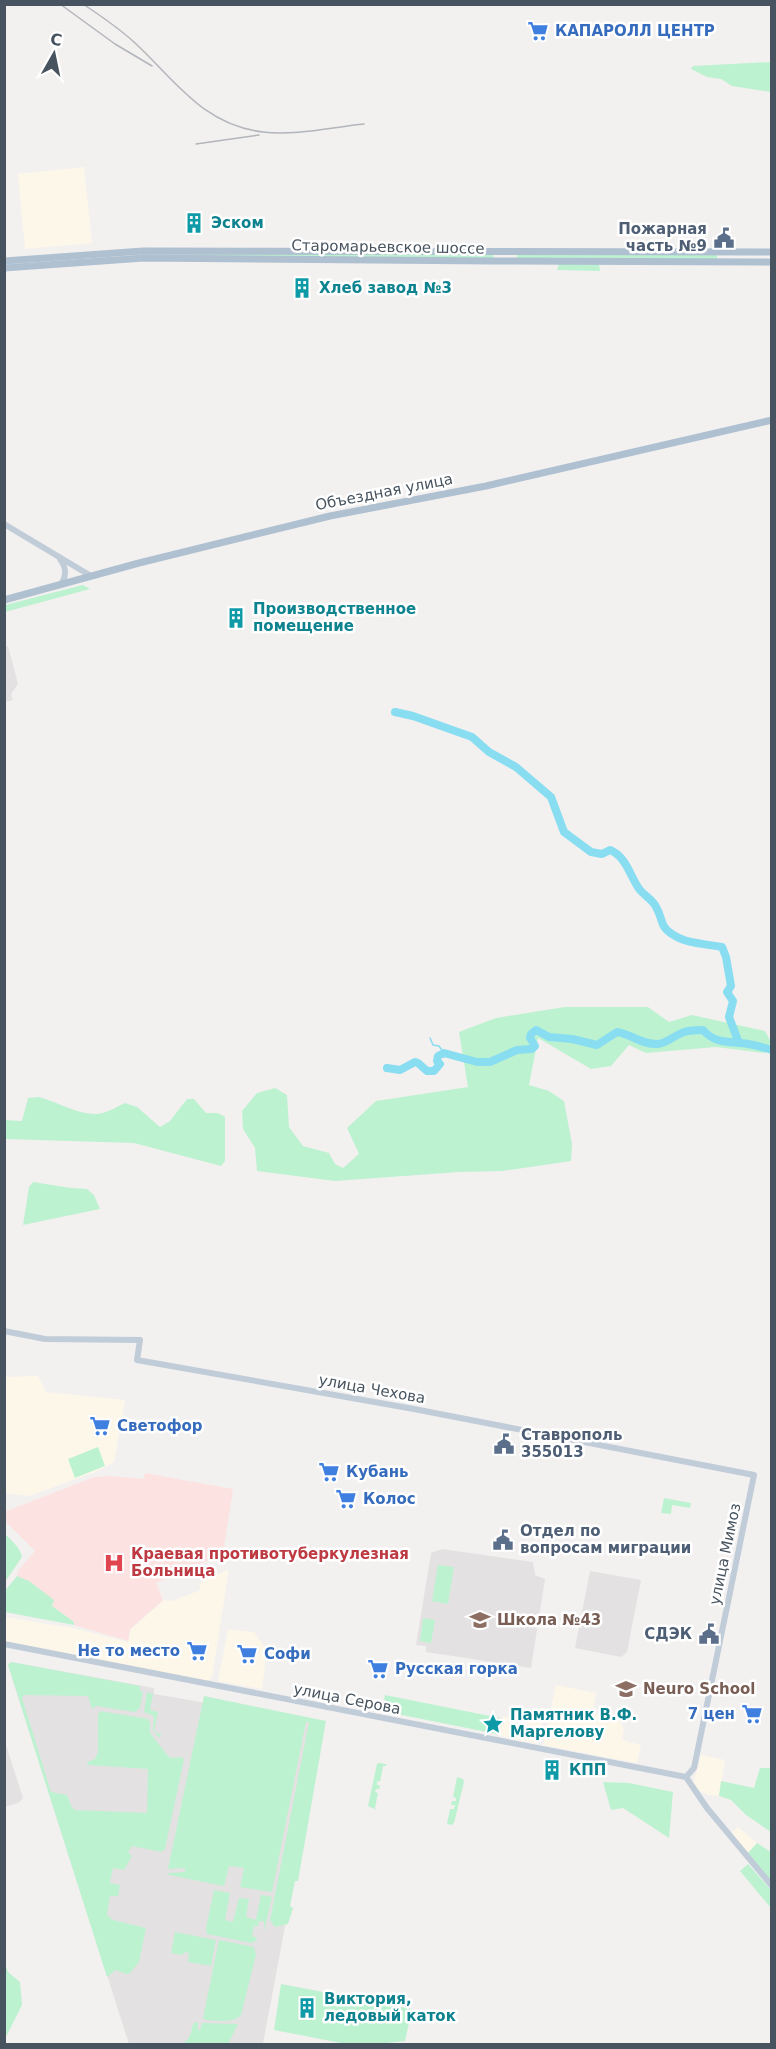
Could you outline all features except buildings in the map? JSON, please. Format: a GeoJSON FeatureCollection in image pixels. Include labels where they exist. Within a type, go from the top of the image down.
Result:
{"type":"FeatureCollection","features":[{"type":"Feature","properties":{"kind":"main road","name":"Старомарьевское шоссе"},"geometry":{"type":"LineString","coordinates":[[4,261],[143,251],[771,252]]}},
{"type":"Feature","properties":{"kind":"main road"},"geometry":{"type":"LineString","coordinates":[[726,252],[726,262]]}},
{"type":"Feature","properties":{"kind":"main road","name":"Старомарьевское шоссе"},"geometry":{"type":"LineString","coordinates":[[4,268],[144,258],[771,262]]}},
{"type":"Feature","properties":{"kind":"main road","name":"Объездная улица"},"geometry":{"type":"LineString","coordinates":[[4,600],[140,562],[330,516],[486,486],[771,420]]}},
{"type":"Feature","properties":{"kind":"street"},"geometry":{"type":"LineString","coordinates":[[4,524],[91,576]]}},
{"type":"Feature","properties":{"kind":"street"},"geometry":{"type":"LineString","coordinates":[[60,558],[65,573],[62,584]]}},
{"type":"Feature","properties":{"kind":"street","name":"улица Чехова"},"geometry":{"type":"LineString","coordinates":[[4,1331],[45,1339],[140,1340],[138,1360],[405,1407],[754,1474]]}},
{"type":"Feature","properties":{"kind":"street","name":"улица Мимоз"},"geometry":{"type":"LineString","coordinates":[[686,1777],[694,1768],[754,1474]]}},
{"type":"Feature","properties":{"kind":"street","name":"улица Серова"},"geometry":{"type":"LineString","coordinates":[[4,1644],[686,1777]]}},
{"type":"Feature","properties":{"kind":"street"},"geometry":{"type":"LineString","coordinates":[[686,1777],[707,1808],[771,1886]]}},
{"type":"Feature","properties":{"kind":"shaded area"},"geometry":{"type":"Polygon","coordinates":[[[84,167],[92,243],[25,249],[18,174],[84,167]]]}},
{"type":"Feature","properties":{"kind":"shaded area"},"geometry":{"type":"Polygon","coordinates":[[[8,646],[18,684],[11,694],[13,700],[5,702],[5,647],[8,646]]]}},
{"type":"Feature","properties":{"kind":"shaded area"},"geometry":{"type":"Polygon","coordinates":[[[38,1376],[46,1392],[125,1400],[114,1462],[95,1472],[29,1496],[5,1493],[4,1377],[38,1376]]]}},
{"type":"Feature","properties":{"kind":"shaded area","name":"Краевая противотуберкулезная Больница"},"geometry":{"type":"Polygon","coordinates":[[[145,1473],[233,1489],[223,1554],[156,1583],[163,1600],[130,1629],[128,1641],[74,1625],[74,1622],[17,1576],[18,1571],[35,1551],[5,1521],[4,1512],[94,1477],[144,1479],[145,1473]]]}},
{"type":"Feature","properties":{"kind":"shaded area","name":"Школа №43"},"geometry":{"type":"Polygon","coordinates":[[[442,1549],[533,1562],[535,1575],[545,1579],[531,1668],[426,1652],[426,1646],[416,1645],[431,1553],[442,1549]]]}},
{"type":"Feature","properties":{"kind":"shaded area"},"geometry":{"type":"Polygon","coordinates":[[[229,1569],[212,1677],[206,1681],[5,1642],[4,1617],[73,1628],[128,1642],[131,1629],[164,1600],[172,1601],[201,1590],[199,1583],[229,1569]]]}},
{"type":"Feature","properties":{"kind":"shaded area"},"geometry":{"type":"Polygon","coordinates":[[[590,1571],[641,1580],[627,1652],[621,1657],[575,1648],[590,1571]]]}},
{"type":"Feature","properties":{"kind":"shaded area"},"geometry":{"type":"Polygon","coordinates":[[[228,1629],[254,1632],[267,1650],[262,1689],[218,1681],[228,1629]]]}},
{"type":"Feature","properties":{"kind":"shaded area"},"geometry":{"type":"Polygon","coordinates":[[[11,1662],[154,1688],[154,1694],[323,1723],[263,2044],[129,2044],[8,1665],[11,1662]]]}},
{"type":"Feature","properties":{"kind":"shaded area"},"geometry":{"type":"Polygon","coordinates":[[[556,1685],[596,1693],[592,1713],[618,1719],[624,1728],[622,1740],[641,1745],[637,1763],[543,1745],[556,1685]]]}},
{"type":"Feature","properties":{"kind":"shaded area"},"geometry":{"type":"Polygon","coordinates":[[[503,1716],[542,1723],[537,1744],[499,1736],[503,1716]]]}},
{"type":"Feature","properties":{"kind":"shaded area"},"geometry":{"type":"Polygon","coordinates":[[[5,1745],[23,1798],[20,1802],[5,1807],[5,1745]]]}},
{"type":"Feature","properties":{"kind":"shaded area"},"geometry":{"type":"Polygon","coordinates":[[[701,1755],[725,1760],[719,1796],[709,1795],[695,1789],[693,1784],[701,1755]]]}},
{"type":"Feature","properties":{"kind":"shaded area"},"geometry":{"type":"Polygon","coordinates":[[[738,1827],[757,1843],[747,1854],[730,1834],[738,1827]]]}},
{"type":"Feature","properties":{"kind":"green space"},"geometry":{"type":"Polygon","coordinates":[[[771,62],[771,92],[732,86],[721,79],[707,77],[691,69],[693,66],[771,62]]]}},
{"type":"Feature","properties":{"kind":"green space"},"geometry":{"type":"Polygon","coordinates":[[[191,253],[493,255],[494,258],[191,257],[191,253]]]}},
{"type":"Feature","properties":{"kind":"green space"},"geometry":{"type":"Polygon","coordinates":[[[517,255],[717,255],[717,259],[517,259],[517,255]]]}},
{"type":"Feature","properties":{"kind":"green space"},"geometry":{"type":"Polygon","coordinates":[[[559,264],[599,264],[600,271],[557,270],[559,264]]]}},
{"type":"Feature","properties":{"kind":"green space"},"geometry":{"type":"Polygon","coordinates":[[[83,585],[90,589],[5,612],[5,605],[83,585]]]}},
{"type":"Feature","properties":{"kind":"green space"},"geometry":{"type":"Polygon","coordinates":[[[565,1007],[648,1007],[669,1022],[692,1015],[765,1031],[771,1042],[765,1053],[716,1047],[646,1053],[629,1045],[611,1066],[591,1069],[538,1038],[529,1085],[549,1091],[564,1101],[572,1144],[571,1161],[502,1171],[335,1181],[257,1171],[255,1148],[243,1129],[242,1111],[257,1093],[275,1088],[287,1095],[289,1127],[303,1146],[329,1153],[335,1164],[343,1168],[359,1154],[347,1128],[376,1101],[468,1087],[459,1032],[496,1018],[565,1007]]]}},
{"type":"Feature","properties":{"kind":"green space"},"geometry":{"type":"Polygon","coordinates":[[[39,1097],[79,1111],[96,1114],[125,1103],[137,1107],[160,1127],[170,1121],[187,1099],[194,1099],[206,1113],[218,1113],[225,1117],[225,1161],[221,1166],[134,1143],[5,1139],[5,1120],[22,1121],[28,1098],[39,1097]]]}},
{"type":"Feature","properties":{"kind":"green space"},"geometry":{"type":"Polygon","coordinates":[[[33,1182],[87,1189],[94,1195],[100,1209],[23,1225],[29,1187],[33,1182]]]}},
{"type":"Feature","properties":{"kind":"green space"},"geometry":{"type":"Polygon","coordinates":[[[98,1447],[105,1466],[75,1478],[68,1459],[98,1447]]]}},
{"type":"Feature","properties":{"kind":"green space"},"geometry":{"type":"Polygon","coordinates":[[[664,1498],[691,1503],[690,1508],[672,1505],[671,1514],[661,1513],[664,1498]]]}},
{"type":"Feature","properties":{"kind":"green space"},"geometry":{"type":"Polygon","coordinates":[[[4,1533],[17,1547],[22,1557],[5,1582],[4,1533]]]}},
{"type":"Feature","properties":{"kind":"green space"},"geometry":{"type":"Polygon","coordinates":[[[438,1565],[454,1567],[448,1604],[432,1601],[438,1565]]]}},
{"type":"Feature","properties":{"kind":"green space"},"geometry":{"type":"Polygon","coordinates":[[[17,1576],[29,1581],[54,1600],[52,1606],[74,1622],[74,1625],[5,1612],[5,1591],[17,1576]]]}},
{"type":"Feature","properties":{"kind":"green space"},"geometry":{"type":"Polygon","coordinates":[[[423,1618],[435,1620],[431,1643],[420,1641],[423,1618]]]}},
{"type":"Feature","properties":{"kind":"green space"},"geometry":{"type":"Polygon","coordinates":[[[11,1662],[140,1686],[140,1691],[143,1691],[140,1708],[135,1712],[96,1706],[92,1709],[88,1696],[24,1695],[22,1698],[51,1792],[67,1795],[75,1810],[147,1813],[148,1769],[88,1765],[87,1762],[95,1759],[98,1752],[98,1715],[100,1711],[148,1719],[150,1733],[169,1757],[184,1759],[165,1849],[161,1852],[132,1846],[128,1852],[132,1856],[124,1870],[113,1868],[110,1883],[120,1885],[118,1896],[110,1896],[107,1915],[113,1920],[146,1928],[139,1962],[130,1973],[126,1974],[116,1970],[107,1977],[8,1665],[11,1662]]]}},
{"type":"Feature","properties":{"kind":"green space"},"geometry":{"type":"Polygon","coordinates":[[[147,1692],[153,1694],[150,1710],[158,1712],[154,1732],[154,1716],[144,1712],[147,1692]]]}},
{"type":"Feature","properties":{"kind":"green space"},"geometry":{"type":"Polygon","coordinates":[[[385,1695],[500,1718],[497,1734],[382,1711],[385,1695]]]}},
{"type":"Feature","properties":{"kind":"green space"},"geometry":{"type":"Polygon","coordinates":[[[204,1696],[326,1721],[298,1881],[295,1881],[290,1906],[293,1908],[288,1924],[275,1927],[270,1920],[309,1722],[306,1722],[272,1892],[240,1887],[244,1868],[229,1866],[224,1886],[168,1873],[185,1872],[185,1868],[168,1869],[204,1696]]]}},
{"type":"Feature","properties":{"kind":"green space"},"geometry":{"type":"Polygon","coordinates":[[[379,1763],[386,1764],[386,1766],[383,1766],[380,1782],[377,1781],[377,1785],[380,1785],[375,1792],[378,1793],[375,1808],[377,1810],[368,1806],[379,1763]]]}},
{"type":"Feature","properties":{"kind":"green space"},"geometry":{"type":"Polygon","coordinates":[[[760,1768],[771,1768],[771,1832],[746,1815],[731,1800],[719,1796],[721,1781],[754,1788],[760,1768]]]}},
{"type":"Feature","properties":{"kind":"green space"},"geometry":{"type":"Polygon","coordinates":[[[457,1777],[463,1779],[464,1782],[452,1825],[447,1824],[450,1809],[454,1809],[455,1805],[451,1805],[452,1801],[456,1801],[453,1797],[457,1777]]]}},
{"type":"Feature","properties":{"kind":"green space"},"geometry":{"type":"Polygon","coordinates":[[[603,1782],[629,1783],[673,1792],[669,1838],[623,1808],[611,1810],[603,1782]]]}},
{"type":"Feature","properties":{"kind":"green space"},"geometry":{"type":"Polygon","coordinates":[[[757,1843],[771,1852],[771,1881],[747,1854],[757,1843]]]}},
{"type":"Feature","properties":{"kind":"green space"},"geometry":{"type":"Polygon","coordinates":[[[748,1864],[771,1890],[771,1908],[740,1871],[748,1864]]]}},
{"type":"Feature","properties":{"kind":"green space"},"geometry":{"type":"Polygon","coordinates":[[[214,1890],[230,1893],[225,1920],[233,1922],[239,1898],[249,1899],[246,1917],[256,1920],[261,1895],[272,1897],[264,1931],[264,1921],[259,1921],[258,1926],[254,1926],[252,1936],[257,1938],[256,1941],[251,1943],[207,1934],[206,1928],[214,1890]]]}},
{"type":"Feature","properties":{"kind":"green space"},"geometry":{"type":"Polygon","coordinates":[[[175,1932],[216,1940],[211,1966],[188,1962],[189,1953],[184,1952],[183,1955],[171,1953],[175,1932]]]}},
{"type":"Feature","properties":{"kind":"green space"},"geometry":{"type":"Polygon","coordinates":[[[219,1940],[254,1947],[256,1955],[241,2015],[229,2021],[203,2018],[219,1940]]]}},
{"type":"Feature","properties":{"kind":"green space"},"geometry":{"type":"Polygon","coordinates":[[[5,1963],[8,1972],[20,1982],[22,2005],[5,2036],[5,1963]]]}},
{"type":"Feature","properties":{"kind":"green space"},"geometry":{"type":"Polygon","coordinates":[[[281,1984],[412,2009],[405,2041],[346,2044],[274,2030],[281,1984]]]}},
{"type":"Feature","properties":{"kind":"green space"},"geometry":{"type":"Polygon","coordinates":[[[196,2022],[200,2031],[202,2023],[238,2024],[228,2044],[178,2044],[187,2040],[196,2022]]]}},
{"type":"Feature","properties":{"kind":"waterway"},"geometry":{"type":"LineString","coordinates":[[395,712],[472,737],[489,752],[516,767],[551,797],[564,832],[591,852],[602,854],[610,850],[620,857],[640,890],[655,905],[668,931],[690,942],[722,947],[731,986],[727,992],[733,1001],[729,1017],[739,1043]]}},
{"type":"Feature","properties":{"kind":"waterway"},"geometry":{"type":"LineString","coordinates":[[387,1068],[400,1070],[415,1062],[427,1071],[434,1071],[440,1064],[437,1061],[438,1056],[444,1053],[477,1062],[490,1062],[517,1050],[532,1049],[535,1046],[530,1038],[536,1030],[549,1037],[572,1039],[597,1045],[617,1032],[647,1043],[658,1044],[684,1032],[703,1030],[713,1038],[724,1042],[751,1044],[772,1050]]}},
{"type":"Feature","properties":{"kind":"waterway"},"geometry":{"type":"LineString","coordinates":[[430,1038],[433,1045],[439,1046],[444,1053]]}},
{"type":"Feature","properties":{"kind":"railway"},"geometry":{"type":"LineString","coordinates":[[60,4],[115,44],[152,66]]}},
{"type":"Feature","properties":{"kind":"railway"},"geometry":{"type":"LineString","coordinates":[[83,4],[129,38],[192,99],[223,120],[242,128],[275,133],[364,124]]}},
{"type":"Feature","properties":{"kind":"railway"},"geometry":{"type":"LineString","coordinates":[[196,144],[259,135]]}},
{"type":"Feature","properties":{"kind":"place","name":"КАПАРОЛЛ ЦЕНТР"},"geometry":{"type":"Point","coordinates":[538,31]}},
{"type":"Feature","properties":{"kind":"place","name":"Эском"},"geometry":{"type":"Point","coordinates":[194,223]}},
{"type":"Feature","properties":{"kind":"place","name":"Пожарная часть №9"},"geometry":{"type":"Point","coordinates":[724,238]}},
{"type":"Feature","properties":{"kind":"place","name":"Хлеб завод №3"},"geometry":{"type":"Point","coordinates":[302,288]}},
{"type":"Feature","properties":{"kind":"place","name":"Производственное помещение"},"geometry":{"type":"Point","coordinates":[236,618]}},
{"type":"Feature","properties":{"kind":"place","name":"Светофор"},"geometry":{"type":"Point","coordinates":[100,1426]}},
{"type":"Feature","properties":{"kind":"place","name":"Ставрополь 355013"},"geometry":{"type":"Point","coordinates":[504,1444]}},
{"type":"Feature","properties":{"kind":"place","name":"Кубань"},"geometry":{"type":"Point","coordinates":[329,1472]}},
{"type":"Feature","properties":{"kind":"place","name":"Колос"},"geometry":{"type":"Point","coordinates":[346,1499]}},
{"type":"Feature","properties":{"kind":"place","name":"Отдел по вопросам миграции"},"geometry":{"type":"Point","coordinates":[503,1540]}},
{"type":"Feature","properties":{"kind":"place","name":"Краевая противотуберкулезная Больница"},"geometry":{"type":"Point","coordinates":[114,1563]}},
{"type":"Feature","properties":{"kind":"place","name":"Школа №43"},"geometry":{"type":"Point","coordinates":[480,1620]}},
{"type":"Feature","properties":{"kind":"place","name":"СДЭК"},"geometry":{"type":"Point","coordinates":[709,1634]}},
{"type":"Feature","properties":{"kind":"place","name":"Не то место"},"geometry":{"type":"Point","coordinates":[197,1651]}},
{"type":"Feature","properties":{"kind":"place","name":"Софи"},"geometry":{"type":"Point","coordinates":[247,1654]}},
{"type":"Feature","properties":{"kind":"place","name":"Русская горка"},"geometry":{"type":"Point","coordinates":[378,1669]}},
{"type":"Feature","properties":{"kind":"place","name":"Neuro School"},"geometry":{"type":"Point","coordinates":[626,1689]}},
{"type":"Feature","properties":{"kind":"place","name":"7 цен"},"geometry":{"type":"Point","coordinates":[752,1714]}},
{"type":"Feature","properties":{"kind":"place","name":"Памятник В.Ф. Маргелову"},"geometry":{"type":"Point","coordinates":[493,1724]}},
{"type":"Feature","properties":{"kind":"place","name":"КПП"},"geometry":{"type":"Point","coordinates":[552,1770]}},
{"type":"Feature","properties":{"kind":"place","name":"Виктория, ледовый каток"},"geometry":{"type":"Point","coordinates":[307,2008]}}]}
